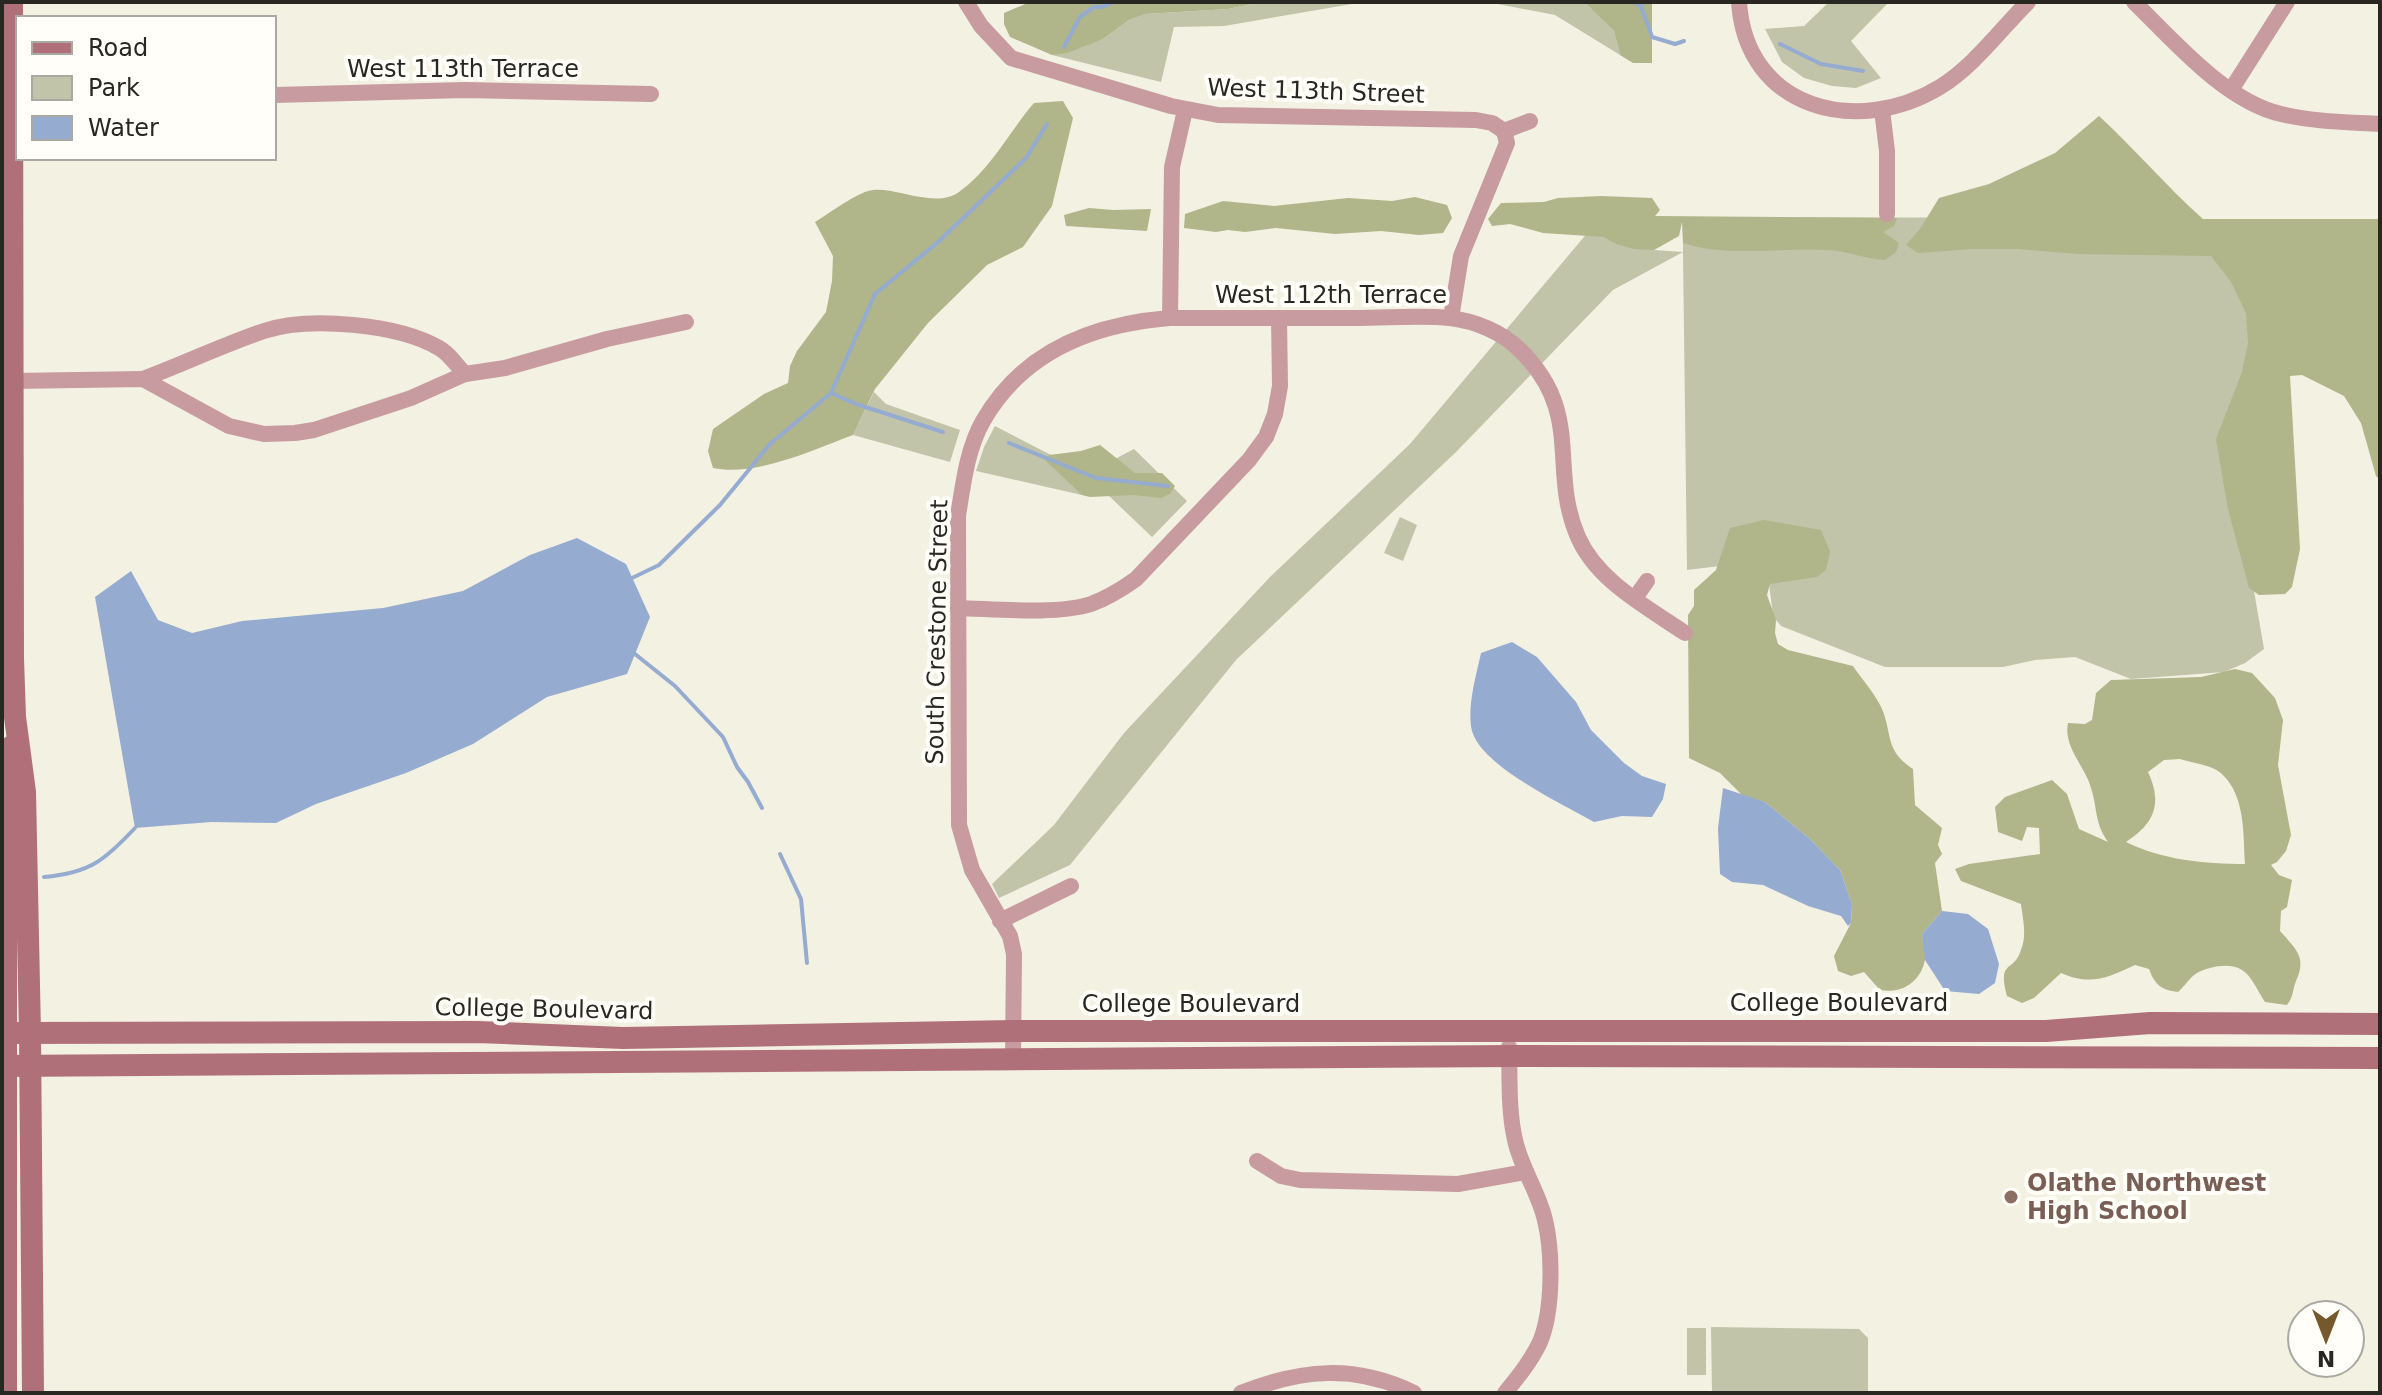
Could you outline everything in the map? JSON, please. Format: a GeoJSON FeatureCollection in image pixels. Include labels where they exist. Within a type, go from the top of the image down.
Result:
{"type":"FeatureCollection","features":[{"type":"Feature","properties":{"kind":"main road"},"geometry":{"type":"LineString","coordinates":[[12,2],[15,717],[25,792],[33,1389]]}},
{"type":"Feature","properties":{"kind":"main road"},"geometry":{"type":"LineString","coordinates":[[5,1388],[6,792],[15,717]]}},
{"type":"Feature","properties":{"kind":"main road","name":"College Boulevard"},"geometry":{"type":"LineString","coordinates":[[4,1033],[477,1032],[623,1038],[1013,1031],[2046,1031],[2150,1023],[2380,1024]]}},
{"type":"Feature","properties":{"kind":"main road"},"geometry":{"type":"LineString","coordinates":[[4,1066],[1510,1056],[2380,1058]]}},
{"type":"Feature","properties":{"kind":"street","name":"West 113th Street"},"geometry":{"type":"LineString","coordinates":[[966,2],[981,26],[1011,58],[1185,110],[1218,115],[1476,120],[1492,123],[1504,131]]}},
{"type":"Feature","properties":{"kind":"street"},"geometry":{"type":"LineString","coordinates":[[1739,2],[1747,43],[1768,77],[1798,100],[1837,111],[1882,110],[1916,99],[1957,76],[2028,2]]}},
{"type":"Feature","properties":{"kind":"street"},"geometry":{"type":"LineString","coordinates":[[2134,2],[2204,69],[2231,90],[2277,114],[2316,121],[2380,124]]}},
{"type":"Feature","properties":{"kind":"street"},"geometry":{"type":"LineString","coordinates":[[2231,90],[2287,2]]}},
{"type":"Feature","properties":{"kind":"street","name":"West 113th Terrace"},"geometry":{"type":"LineString","coordinates":[[276,95],[465,90],[651,94]]}},
{"type":"Feature","properties":{"kind":"street"},"geometry":{"type":"LineString","coordinates":[[1170,318],[1172,167],[1185,110]]}},
{"type":"Feature","properties":{"kind":"street"},"geometry":{"type":"LineString","coordinates":[[1882,110],[1887,151],[1887,214]]}},
{"type":"Feature","properties":{"kind":"street"},"geometry":{"type":"LineString","coordinates":[[1451,318],[1461,256],[1507,143],[1504,131],[1530,121]]}},
{"type":"Feature","properties":{"kind":"street","name":"West 112th Terrace"},"geometry":{"type":"LineString","coordinates":[[1170,318],[1451,318],[1499,333],[1538,368],[1555,400],[1563,435],[1569,509],[1578,538],[1596,566],[1685,633]]}},
{"type":"Feature","properties":{"kind":"street","name":"South Crestone Street"},"geometry":{"type":"LineString","coordinates":[[1013,1060],[1014,954],[1010,936],[972,870],[959,825],[958,516],[966,467],[982,422],[1008,387],[1048,352],[1091,332],[1129,321],[1170,318]]}},
{"type":"Feature","properties":{"kind":"street"},"geometry":{"type":"LineString","coordinates":[[958,608],[1061,609],[1089,605],[1114,594],[1136,579],[1249,460],[1266,437],[1275,414],[1280,386],[1279,318]]}},
{"type":"Feature","properties":{"kind":"street"},"geometry":{"type":"LineString","coordinates":[[143,379],[229,426],[276,435],[314,430],[367,413],[465,374],[505,368],[607,339],[686,322]]}},
{"type":"Feature","properties":{"kind":"street"},"geometry":{"type":"LineString","coordinates":[[12,381],[143,379],[264,331],[299,324],[338,323],[371,327],[422,340],[442,349],[465,374]]}},
{"type":"Feature","properties":{"kind":"street"},"geometry":{"type":"LineString","coordinates":[[1635,598],[1647,581]]}},
{"type":"Feature","properties":{"kind":"street"},"geometry":{"type":"LineString","coordinates":[[1000,921],[1071,886]]}},
{"type":"Feature","properties":{"kind":"street"},"geometry":{"type":"LineString","coordinates":[[1505,1393],[1540,1341],[1549,1307],[1549,1248],[1545,1219],[1515,1139],[1511,1112],[1509,1030]]}},
{"type":"Feature","properties":{"kind":"street"},"geometry":{"type":"LineString","coordinates":[[1257,1161],[1281,1176],[1300,1180],[1458,1184],[1526,1172]]}},
{"type":"Feature","properties":{"kind":"street"},"geometry":{"type":"LineString","coordinates":[[1241,1393],[1274,1380],[1317,1373],[1386,1380],[1414,1393]]}},
{"type":"Feature","properties":{"kind":"street"},"geometry":{"type":"LineString","coordinates":[[5,1388],[33,1389]]}},
{"type":"Feature","properties":{"kind":"green space"},"geometry":{"type":"Polygon","coordinates":[[[1030,2],[1261,2],[1228,9],[1145,14],[1129,20],[1103,39],[1067,53],[1052,55],[1010,37],[1004,24],[1004,13],[1030,2]]]}},
{"type":"Feature","properties":{"kind":"green space"},"geometry":{"type":"Polygon","coordinates":[[[1261,2],[1364,2],[1224,26],[1174,27],[1161,82],[1052,55],[1103,39],[1129,20],[1145,14],[1228,9],[1261,2]]]}},
{"type":"Feature","properties":{"kind":"green space"},"geometry":{"type":"Polygon","coordinates":[[[1487,2],[1584,2],[1614,31],[1620,55],[1555,15],[1487,2]]]}},
{"type":"Feature","properties":{"kind":"green space"},"geometry":{"type":"Polygon","coordinates":[[[1584,2],[1652,2],[1652,63],[1633,63],[1620,55],[1614,31],[1584,2]]]}},
{"type":"Feature","properties":{"kind":"green space"},"geometry":{"type":"Polygon","coordinates":[[[1829,2],[1889,2],[1851,41],[1881,78],[1856,88],[1832,86],[1804,78],[1782,62],[1765,29],[1804,26],[1829,2]]]}},
{"type":"Feature","properties":{"kind":"green space"},"geometry":{"type":"Polygon","coordinates":[[[1063,101],[1073,118],[1052,206],[1023,247],[987,265],[928,323],[875,389],[853,435],[765,465],[747,469],[713,468],[708,451],[713,429],[764,394],[788,383],[790,366],[797,351],[826,312],[833,256],[815,222],[868,191],[888,191],[925,198],[949,197],[970,183],[990,161],[1034,103],[1063,101]]]}},
{"type":"Feature","properties":{"kind":"green space"},"geometry":{"type":"Polygon","coordinates":[[[2099,116],[2203,219],[2380,219],[2380,480],[2376,476],[2361,423],[2344,396],[2302,375],[2290,376],[2300,549],[2292,587],[2285,594],[2259,595],[2249,588],[2228,509],[2216,439],[2242,372],[2248,343],[2246,313],[2231,282],[2211,256],[2078,254],[2018,249],[1918,253],[1906,245],[1939,198],[1989,184],[2055,153],[2099,116]]]}},
{"type":"Feature","properties":{"kind":"green space"},"geometry":{"type":"Polygon","coordinates":[[[1601,196],[1652,198],[1660,210],[1655,216],[1897,218],[1894,226],[1883,232],[1899,243],[1896,252],[1885,260],[1828,250],[1719,250],[1683,243],[1682,222],[1679,236],[1654,250],[1634,249],[1604,237],[1543,233],[1510,224],[1492,226],[1488,219],[1501,203],[1601,196]]]}},
{"type":"Feature","properties":{"kind":"green space"},"geometry":{"type":"Polygon","coordinates":[[[1415,197],[1447,205],[1452,218],[1443,233],[1419,235],[1381,231],[1335,234],[1276,228],[1216,232],[1184,228],[1185,214],[1223,201],[1274,206],[1348,198],[1392,201],[1415,197]]]}},
{"type":"Feature","properties":{"kind":"green space"},"geometry":{"type":"Polygon","coordinates":[[[1089,208],[1151,209],[1147,231],[1066,226],[1064,215],[1089,208]]]}},
{"type":"Feature","properties":{"kind":"green space"},"geometry":{"type":"Polygon","coordinates":[[[1683,217],[2175,218],[2248,276],[2250,368],[2229,446],[2264,649],[2245,663],[2224,672],[2131,679],[2075,657],[2035,660],[2003,667],[1885,667],[1781,626],[1773,616],[1768,575],[1720,566],[1687,570],[1683,217]]]}},
{"type":"Feature","properties":{"kind":"green space"},"geometry":{"type":"Polygon","coordinates":[[[1589,231],[1649,241],[1654,250],[1683,252],[1613,290],[1456,452],[1236,660],[1070,865],[999,898],[992,884],[1054,825],[1124,733],[1270,577],[1410,444],[1589,231]]]}},
{"type":"Feature","properties":{"kind":"green space"},"geometry":{"type":"Polygon","coordinates":[[[874,392],[886,404],[960,430],[950,462],[853,435],[874,392]]]}},
{"type":"Feature","properties":{"kind":"green space"},"geometry":{"type":"Polygon","coordinates":[[[995,426],[1051,455],[1115,459],[1134,449],[1187,501],[1152,537],[1108,495],[1082,495],[976,471],[995,426]]]}},
{"type":"Feature","properties":{"kind":"green space"},"geometry":{"type":"Polygon","coordinates":[[[1100,445],[1135,473],[1162,473],[1175,486],[1170,494],[1161,498],[1133,495],[1090,497],[1082,495],[1046,461],[1049,455],[1100,445]]]}},
{"type":"Feature","properties":{"kind":"green space"},"geometry":{"type":"Polygon","coordinates":[[[1400,517],[1417,525],[1403,561],[1384,553],[1400,517]]]}},
{"type":"Feature","properties":{"kind":"green space"},"geometry":{"type":"Polygon","coordinates":[[[1764,520],[1821,530],[1830,552],[1826,570],[1817,577],[1770,584],[1767,595],[1776,620],[1778,644],[1788,650],[1853,666],[1879,703],[1897,754],[1913,769],[1915,805],[1942,828],[1938,845],[1942,854],[1935,863],[1942,911],[1922,934],[1926,954],[1919,975],[1902,988],[1880,990],[1864,972],[1851,976],[1838,971],[1834,956],[1851,923],[1852,904],[1840,870],[1810,839],[1765,802],[1742,795],[1720,773],[1689,758],[1688,615],[1694,606],[1694,590],[1716,570],[1730,528],[1764,520]]]}},
{"type":"Feature","properties":{"kind":"green space"},"geometry":{"type":"Polygon","coordinates":[[[2235,669],[2252,673],[2275,698],[2283,720],[2278,765],[2291,835],[2286,851],[2271,865],[2279,875],[2292,880],[2287,907],[2281,911],[2280,931],[2300,959],[2299,973],[2289,1002],[2287,1005],[2265,1002],[2245,972],[2225,966],[2197,973],[2178,992],[2163,988],[2156,983],[2149,969],[2135,965],[2116,974],[2090,980],[2061,973],[2034,998],[2022,1003],[2007,996],[2005,971],[2018,957],[2024,939],[2021,904],[1961,881],[1955,869],[1969,864],[2040,854],[2039,828],[2027,827],[2022,841],[1998,832],[1995,807],[2005,797],[2052,780],[2067,794],[2079,829],[2108,842],[2098,822],[2088,780],[2069,740],[2068,723],[2085,724],[2092,720],[2096,693],[2111,680],[2201,677],[2235,669]],[[2180,759],[2164,760],[2148,772],[2155,794],[2153,812],[2143,828],[2126,842],[2184,860],[2245,864],[2242,817],[2230,783],[2213,768],[2180,759]]]}},
{"type":"Feature","properties":{"kind":"green space"},"geometry":{"type":"Polygon","coordinates":[[[1711,1327],[1859,1329],[1868,1338],[1868,1393],[1712,1393],[1711,1327]]]}},
{"type":"Feature","properties":{"kind":"green space"},"geometry":{"type":"Polygon","coordinates":[[[1687,1328],[1706,1328],[1706,1375],[1687,1375],[1687,1328]]]}},
{"type":"Feature","properties":{"kind":"water"},"geometry":{"type":"Polygon","coordinates":[[[577,538],[626,564],[650,617],[627,674],[547,697],[473,744],[406,773],[316,804],[276,823],[211,822],[135,828],[95,597],[131,571],[158,620],[192,633],[242,621],[383,608],[463,591],[530,555],[577,538]]]}},
{"type":"Feature","properties":{"kind":"water"},"geometry":{"type":"Polygon","coordinates":[[[1512,642],[1537,657],[1576,702],[1591,730],[1624,763],[1642,776],[1666,784],[1663,799],[1652,817],[1622,816],[1594,822],[1522,782],[1476,740],[1471,726],[1471,708],[1481,653],[1512,642]]]}},
{"type":"Feature","properties":{"kind":"water"},"geometry":{"type":"Polygon","coordinates":[[[1723,788],[1765,802],[1810,839],[1840,870],[1852,904],[1851,923],[1848,926],[1841,916],[1808,906],[1763,885],[1732,882],[1720,874],[1718,828],[1723,788]]]}},
{"type":"Feature","properties":{"kind":"water"},"geometry":{"type":"Polygon","coordinates":[[[1942,911],[1968,914],[1988,929],[1999,964],[1995,983],[1979,994],[1945,991],[1925,960],[1922,934],[1942,911]]]}},
{"type":"Feature","properties":{"kind":"waterway"},"geometry":{"type":"LineString","coordinates":[[1064,47],[1080,17],[1094,7],[1114,2]]}},
{"type":"Feature","properties":{"kind":"waterway"},"geometry":{"type":"LineString","coordinates":[[1633,2],[1641,6],[1642,2]]}},
{"type":"Feature","properties":{"kind":"waterway"},"geometry":{"type":"LineString","coordinates":[[1641,6],[1652,37],[1675,44],[1684,41]]}},
{"type":"Feature","properties":{"kind":"waterway"},"geometry":{"type":"LineString","coordinates":[[1780,44],[1821,64],[1863,71]]}},
{"type":"Feature","properties":{"kind":"waterway"},"geometry":{"type":"LineString","coordinates":[[632,578],[659,565],[720,505],[770,444],[831,393],[875,294],[937,243],[1026,158],[1047,124]]}},
{"type":"Feature","properties":{"kind":"waterway"},"geometry":{"type":"LineString","coordinates":[[831,393],[943,432]]}},
{"type":"Feature","properties":{"kind":"waterway"},"geometry":{"type":"LineString","coordinates":[[1009,443],[1096,478],[1168,486]]}},
{"type":"Feature","properties":{"kind":"waterway"},"geometry":{"type":"LineString","coordinates":[[635,654],[675,686],[723,737],[762,808]]}},
{"type":"Feature","properties":{"kind":"waterway"},"geometry":{"type":"LineString","coordinates":[[44,877],[73,872],[96,863],[135,828]]}},
{"type":"Feature","properties":{"kind":"waterway"},"geometry":{"type":"LineString","coordinates":[[780,854],[801,899],[807,963]]}},
{"type":"Feature","properties":{"kind":"place","name":"Olathe Northwest High School"},"geometry":{"type":"Point","coordinates":[2011,1197]}}]}
